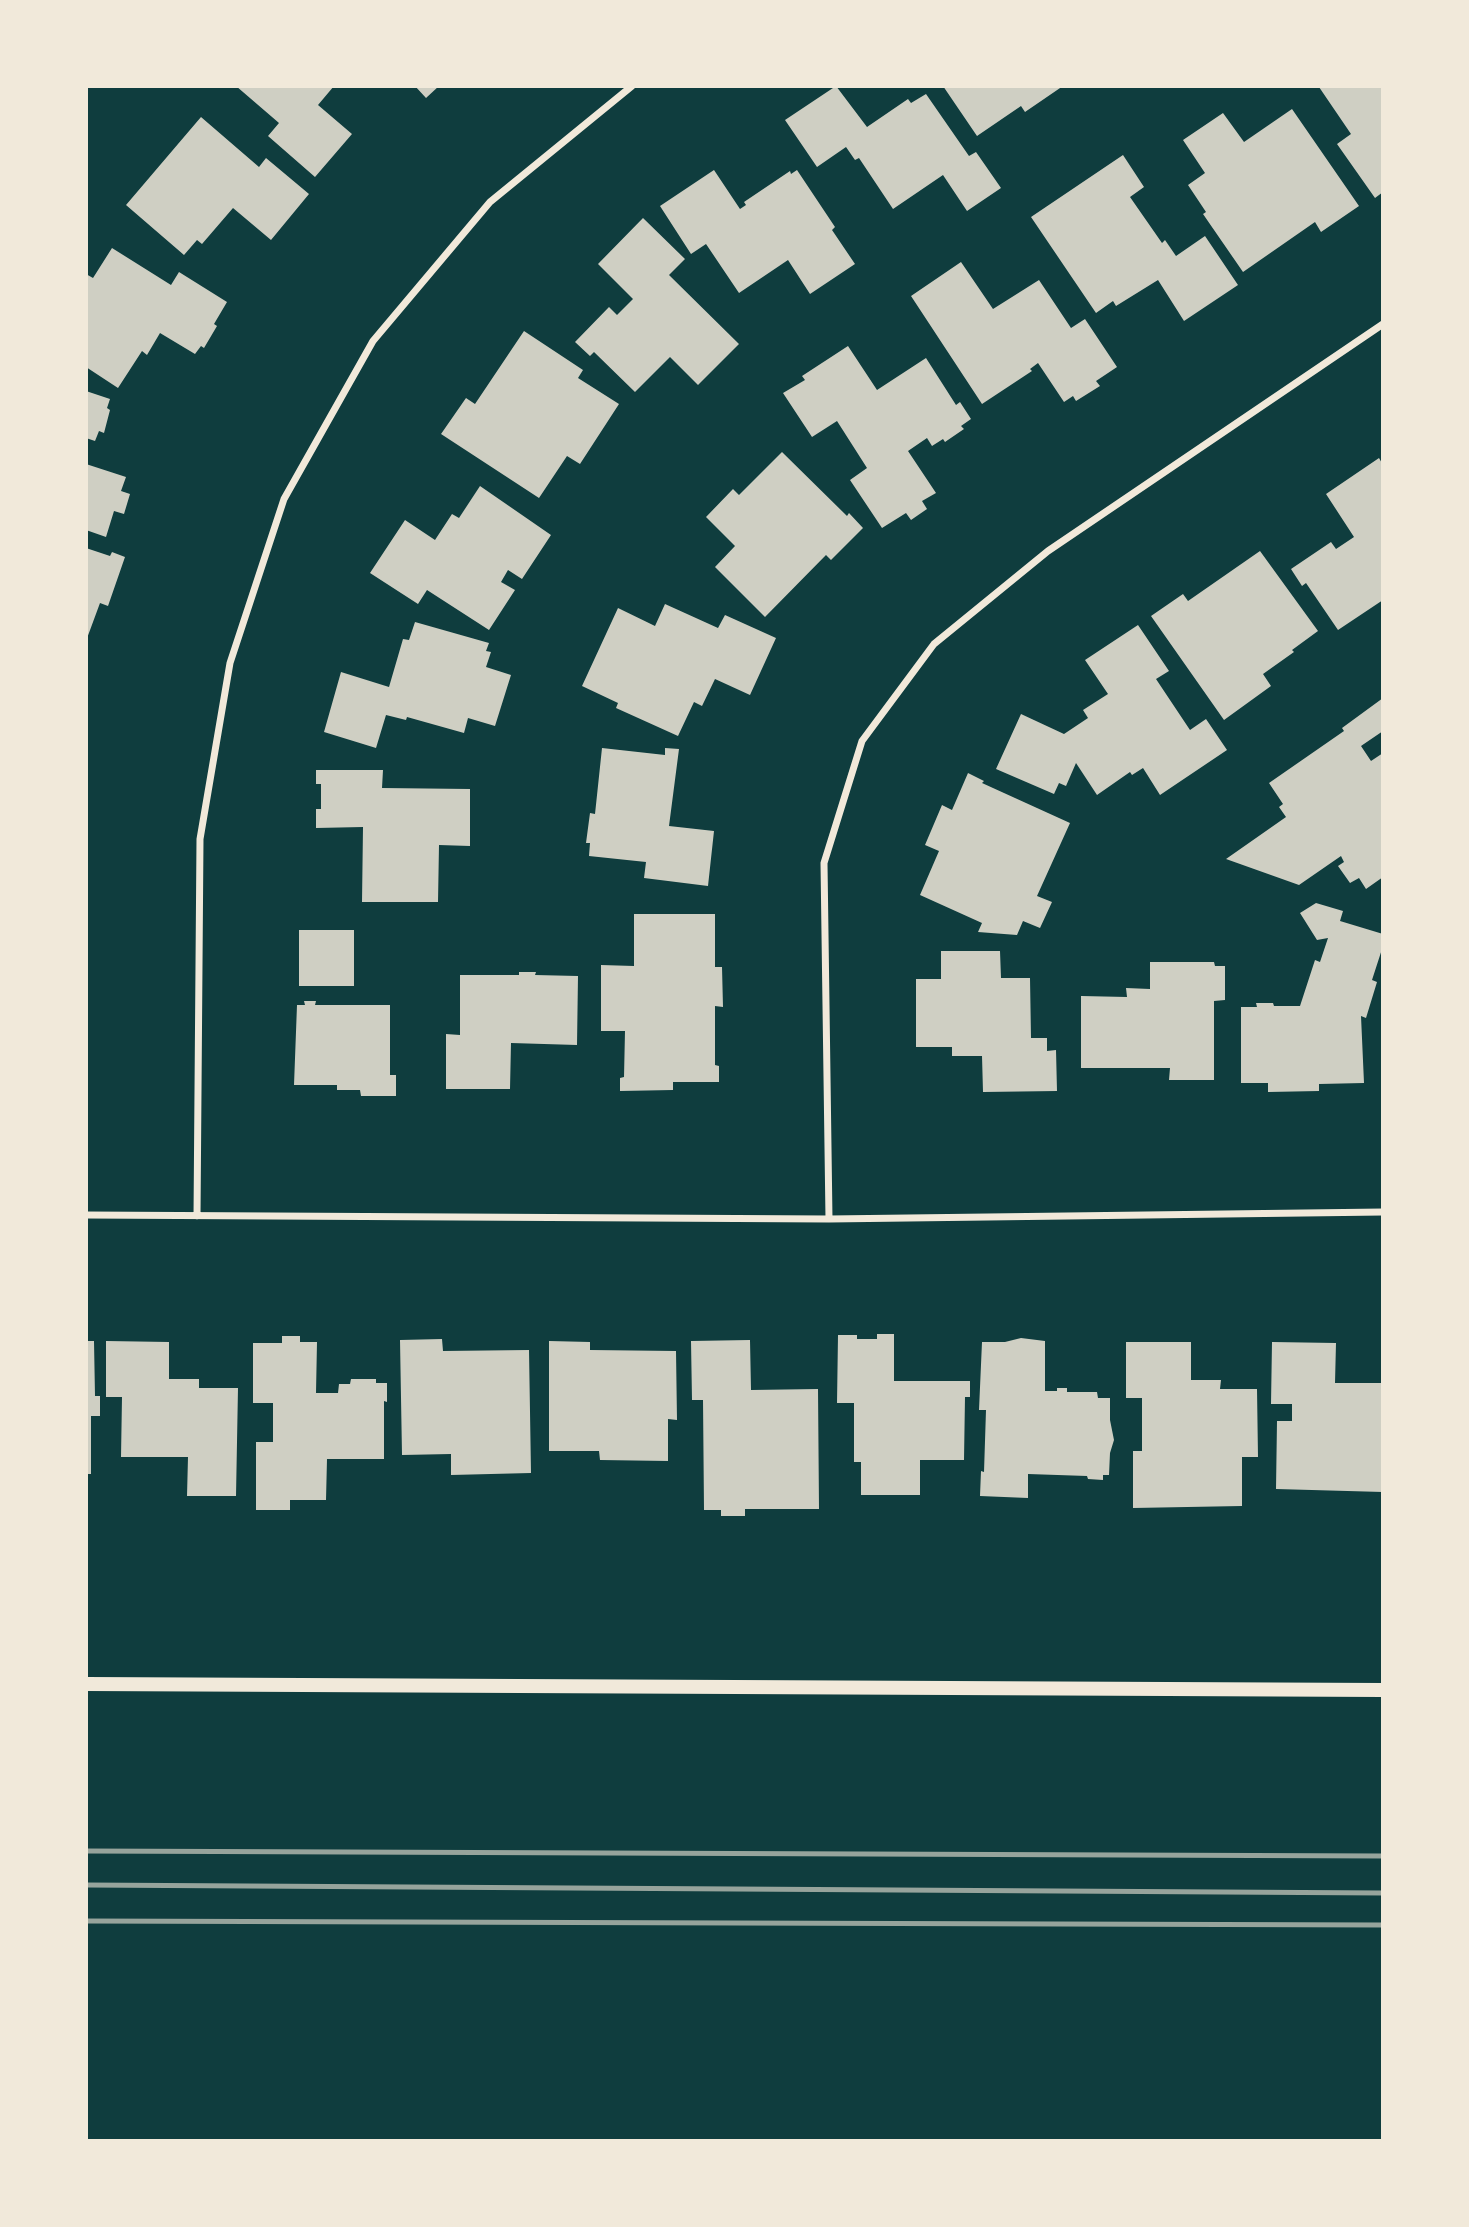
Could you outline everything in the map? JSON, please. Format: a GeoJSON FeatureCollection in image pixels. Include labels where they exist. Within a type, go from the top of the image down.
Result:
{"type":"FeatureCollection","features":[{"type":"Feature","properties":{"kind":"main road"},"geometry":{"type":"LineString","coordinates":[[86,1684],[1383,1690]]}},
{"type":"Feature","properties":{"kind":"street"},"geometry":{"type":"LineString","coordinates":[[197,1216],[200,839],[230,663],[284,499],[373,341],[490,202],[632,86]]}},
{"type":"Feature","properties":{"kind":"street"},"geometry":{"type":"LineString","coordinates":[[829,1219],[824,863],[862,741],[934,644],[1048,551],[1383,324]]}},
{"type":"Feature","properties":{"kind":"street"},"geometry":{"type":"LineString","coordinates":[[86,1215],[829,1219],[1383,1212]]}},
{"type":"Feature","properties":{"kind":"building"},"geometry":{"type":"Polygon","coordinates":[[[236,86],[334,86],[318,105],[352,134],[315,177],[268,136],[279,123],[236,86]]]}},
{"type":"Feature","properties":{"kind":"building"},"geometry":{"type":"Polygon","coordinates":[[[415,86],[439,86],[426,98],[415,86]]]}},
{"type":"Feature","properties":{"kind":"building"},"geometry":{"type":"Polygon","coordinates":[[[836,86],[867,127],[908,99],[911,103],[926,94],[969,156],[976,152],[1001,188],[967,211],[943,175],[893,209],[859,158],[855,160],[846,147],[817,167],[785,120],[836,86]]]}},
{"type":"Feature","properties":{"kind":"building"},"geometry":{"type":"Polygon","coordinates":[[[943,86],[1063,86],[1025,112],[1021,106],[977,136],[943,86]]]}},
{"type":"Feature","properties":{"kind":"building"},"geometry":{"type":"Polygon","coordinates":[[[1383,86],[1383,192],[1375,198],[1337,144],[1351,134],[1319,87],[1383,86]]]}},
{"type":"Feature","properties":{"kind":"building"},"geometry":{"type":"Polygon","coordinates":[[[1292,109],[1359,206],[1321,232],[1315,222],[1243,272],[1203,214],[1206,212],[1188,185],[1205,173],[1183,140],[1223,113],[1244,142],[1292,109]]]}},
{"type":"Feature","properties":{"kind":"building"},"geometry":{"type":"Polygon","coordinates":[[[201,117],[259,167],[266,158],[309,194],[271,240],[233,208],[202,244],[197,240],[184,255],[126,205],[201,117]]]}},
{"type":"Feature","properties":{"kind":"building"},"geometry":{"type":"Polygon","coordinates":[[[1123,155],[1144,187],[1130,197],[1162,243],[1165,240],[1176,256],[1205,236],[1238,285],[1184,321],[1158,280],[1116,306],[1113,301],[1096,313],[1031,217],[1123,155]]]}},
{"type":"Feature","properties":{"kind":"building"},"geometry":{"type":"Polygon","coordinates":[[[714,170],[740,209],[746,205],[744,202],[790,171],[791,174],[797,170],[835,227],[832,230],[855,264],[810,294],[788,260],[739,293],[706,244],[691,254],[660,206],[714,170]]]}},
{"type":"Feature","properties":{"kind":"building"},"geometry":{"type":"Polygon","coordinates":[[[643,218],[685,259],[669,275],[739,344],[698,385],[670,357],[635,392],[594,352],[590,356],[575,342],[609,307],[617,315],[633,299],[598,264],[643,218]]]}},
{"type":"Feature","properties":{"kind":"building"},"geometry":{"type":"Polygon","coordinates":[[[112,248],[171,285],[179,272],[227,302],[204,348],[201,346],[195,354],[160,333],[147,355],[142,351],[118,388],[86,367],[86,274],[93,278],[112,248]]]}},
{"type":"Feature","properties":{"kind":"building"},"geometry":{"type":"Polygon","coordinates":[[[961,262],[993,309],[1039,280],[1071,328],[1085,319],[1117,367],[1096,381],[1100,386],[1076,401],[1073,396],[1064,402],[1038,363],[1030,369],[1032,371],[982,404],[911,296],[961,262]]]}},
{"type":"Feature","properties":{"kind":"building"},"geometry":{"type":"Polygon","coordinates":[[[524,331],[583,370],[578,378],[619,404],[580,464],[567,456],[539,498],[441,434],[466,398],[475,404],[524,331]]]}},
{"type":"Feature","properties":{"kind":"building"},"geometry":{"type":"Polygon","coordinates":[[[848,346],[877,390],[926,358],[956,405],[960,402],[971,419],[961,426],[964,429],[945,442],[943,439],[932,446],[927,438],[908,451],[936,493],[922,501],[927,509],[911,520],[906,513],[882,528],[850,480],[867,468],[837,421],[812,437],[783,393],[805,380],[802,376],[848,346]]]}},
{"type":"Feature","properties":{"kind":"building"},"geometry":{"type":"Polygon","coordinates":[[[86,391],[110,399],[104,433],[99,431],[95,441],[86,438],[86,391]]]}},
{"type":"Feature","properties":{"kind":"building"},"geometry":{"type":"Polygon","coordinates":[[[782,452],[847,516],[849,513],[863,528],[831,560],[826,555],[765,617],[715,567],[735,546],[706,517],[733,489],[739,495],[782,452]]]}},
{"type":"Feature","properties":{"kind":"building"},"geometry":{"type":"Polygon","coordinates":[[[1379,458],[1383,465],[1383,600],[1338,630],[1306,583],[1302,586],[1291,569],[1331,542],[1336,549],[1354,537],[1326,494],[1379,458]]]}},
{"type":"Feature","properties":{"kind":"building"},"geometry":{"type":"Polygon","coordinates":[[[86,464],[126,477],[121,491],[130,494],[124,514],[114,511],[106,537],[86,530],[86,464]]]}},
{"type":"Feature","properties":{"kind":"building"},"geometry":{"type":"Polygon","coordinates":[[[480,486],[551,535],[522,579],[508,570],[501,582],[515,590],[489,630],[427,590],[418,604],[370,573],[405,520],[435,540],[452,514],[459,518],[480,486]]]}},
{"type":"Feature","properties":{"kind":"building"},"geometry":{"type":"Polygon","coordinates":[[[86,548],[110,556],[112,552],[125,557],[108,606],[100,603],[86,641],[86,548]]]}},
{"type":"Feature","properties":{"kind":"building"},"geometry":{"type":"Polygon","coordinates":[[[1260,551],[1318,631],[1263,674],[1271,686],[1224,720],[1151,616],[1183,594],[1188,601],[1260,551]]]}},
{"type":"Feature","properties":{"kind":"building"},"geometry":{"type":"Polygon","coordinates":[[[665,604],[718,628],[725,615],[776,638],[750,695],[715,679],[702,706],[694,702],[678,736],[616,708],[618,703],[582,686],[618,608],[655,626],[665,604]]]}},
{"type":"Feature","properties":{"kind":"building"},"geometry":{"type":"Polygon","coordinates":[[[415,622],[489,643],[486,651],[491,652],[486,667],[511,675],[495,726],[468,718],[464,733],[407,717],[406,720],[386,715],[376,748],[324,732],[341,672],[389,687],[403,639],[409,640],[415,622]]]}},
{"type":"Feature","properties":{"kind":"building"},"geometry":{"type":"Polygon","coordinates":[[[1138,625],[1169,671],[1156,679],[1190,730],[1206,719],[1227,750],[1160,795],[1143,768],[1132,775],[1130,772],[1097,795],[1076,763],[1066,786],[1059,783],[1054,794],[996,769],[1021,714],[1064,734],[1088,718],[1083,710],[1108,694],[1085,660],[1138,625]]]}},
{"type":"Feature","properties":{"kind":"building"},"geometry":{"type":"Polygon","coordinates":[[[1383,698],[1383,731],[1361,746],[1371,761],[1383,753],[1383,877],[1366,889],[1359,878],[1350,883],[1338,866],[1344,862],[1341,856],[1299,885],[1226,859],[1286,817],[1279,807],[1283,804],[1269,783],[1344,731],[1342,728],[1383,698]]]}},
{"type":"Feature","properties":{"kind":"building"},"geometry":{"type":"Polygon","coordinates":[[[602,748],[665,755],[665,748],[679,749],[669,826],[714,831],[708,886],[644,878],[646,862],[589,856],[590,843],[586,843],[590,813],[595,814],[602,748]]]}},
{"type":"Feature","properties":{"kind":"building"},"geometry":{"type":"Polygon","coordinates":[[[316,770],[383,770],[382,788],[470,789],[470,846],[439,845],[438,902],[362,902],[363,827],[316,828],[316,809],[321,809],[321,784],[316,784],[316,770]]]}},
{"type":"Feature","properties":{"kind":"building"},"geometry":{"type":"Polygon","coordinates":[[[968,773],[984,781],[982,783],[1070,823],[1037,896],[1052,902],[1040,928],[1023,921],[1017,935],[978,932],[982,923],[920,895],[939,851],[925,845],[942,805],[952,810],[968,773]]]}},
{"type":"Feature","properties":{"kind":"building"},"geometry":{"type":"Polygon","coordinates":[[[1316,903],[1343,911],[1340,921],[1383,934],[1383,946],[1372,980],[1377,982],[1366,1018],[1361,1016],[1364,1083],[1319,1084],[1319,1091],[1268,1092],[1268,1083],[1241,1083],[1241,1007],[1257,1007],[1256,1003],[1300,1006],[1315,960],[1320,962],[1328,938],[1317,940],[1300,913],[1316,903]]]}},
{"type":"Feature","properties":{"kind":"building"},"geometry":{"type":"Polygon","coordinates":[[[634,914],[715,914],[715,967],[722,967],[723,1007],[715,1006],[715,1065],[719,1066],[719,1082],[673,1082],[673,1090],[620,1091],[620,1078],[624,1077],[625,1031],[601,1031],[601,965],[634,966],[634,914]]]}},
{"type":"Feature","properties":{"kind":"building"},"geometry":{"type":"Polygon","coordinates":[[[299,930],[354,930],[354,986],[299,986],[299,930]]]}},
{"type":"Feature","properties":{"kind":"building"},"geometry":{"type":"Polygon","coordinates":[[[941,951],[1000,951],[1001,978],[1030,978],[1031,1038],[1047,1038],[1047,1051],[1056,1050],[1057,1091],[983,1092],[982,1056],[952,1056],[952,1047],[916,1047],[916,979],[941,979],[941,951]]]}},
{"type":"Feature","properties":{"kind":"building"},"geometry":{"type":"Polygon","coordinates":[[[1150,962],[1214,962],[1215,966],[1225,966],[1225,1000],[1214,1001],[1214,1080],[1169,1080],[1170,1068],[1081,1068],[1081,996],[1127,997],[1126,988],[1150,989],[1150,962]]]}},
{"type":"Feature","properties":{"kind":"building"},"geometry":{"type":"Polygon","coordinates":[[[519,972],[578,976],[577,1045],[511,1043],[510,1089],[446,1089],[446,1034],[460,1035],[460,975],[519,975],[519,972]]]}},
{"type":"Feature","properties":{"kind":"building"},"geometry":{"type":"Polygon","coordinates":[[[304,1001],[316,1001],[315,1005],[390,1005],[390,1075],[396,1075],[396,1096],[361,1096],[360,1090],[337,1090],[337,1085],[294,1085],[297,1005],[305,1005],[304,1001]]]}},
{"type":"Feature","properties":{"kind":"building"},"geometry":{"type":"Polygon","coordinates":[[[877,1334],[894,1334],[894,1381],[970,1381],[970,1397],[965,1397],[964,1460],[920,1460],[920,1495],[861,1495],[861,1462],[854,1462],[854,1403],[837,1403],[838,1335],[877,1339],[877,1334]]]}},
{"type":"Feature","properties":{"kind":"building"},"geometry":{"type":"Polygon","coordinates":[[[282,1336],[300,1336],[300,1342],[317,1342],[316,1393],[338,1393],[339,1384],[350,1384],[351,1379],[376,1379],[376,1383],[387,1383],[387,1402],[384,1401],[384,1459],[327,1459],[326,1500],[290,1500],[290,1510],[256,1510],[256,1442],[273,1442],[273,1403],[253,1403],[253,1343],[282,1343],[282,1336]]]}},
{"type":"Feature","properties":{"kind":"building"},"geometry":{"type":"Polygon","coordinates":[[[1021,1338],[1045,1341],[1045,1391],[1067,1388],[1067,1392],[1097,1392],[1098,1398],[1110,1398],[1114,1440],[1110,1453],[1109,1475],[1103,1475],[1103,1480],[1088,1479],[1087,1476],[1028,1474],[1028,1498],[980,1496],[981,1471],[984,1472],[986,1410],[979,1410],[982,1342],[1005,1342],[1021,1338]]]}},
{"type":"Feature","properties":{"kind":"building"},"geometry":{"type":"Polygon","coordinates":[[[442,1339],[443,1351],[529,1350],[531,1473],[451,1475],[451,1454],[402,1455],[400,1340],[442,1339]]]}},
{"type":"Feature","properties":{"kind":"building"},"geometry":{"type":"Polygon","coordinates":[[[750,1340],[751,1390],[818,1389],[819,1509],[745,1509],[745,1516],[721,1516],[721,1510],[704,1510],[703,1400],[692,1400],[691,1341],[750,1340]]]}},
{"type":"Feature","properties":{"kind":"building"},"geometry":{"type":"Polygon","coordinates":[[[86,1341],[94,1341],[95,1396],[100,1396],[100,1416],[91,1416],[91,1474],[86,1474],[86,1341]]]}},
{"type":"Feature","properties":{"kind":"building"},"geometry":{"type":"Polygon","coordinates":[[[106,1341],[169,1342],[169,1379],[199,1379],[199,1388],[238,1388],[236,1496],[187,1496],[188,1457],[121,1457],[122,1397],[106,1397],[106,1341]]]}},
{"type":"Feature","properties":{"kind":"building"},"geometry":{"type":"Polygon","coordinates":[[[549,1341],[590,1342],[590,1350],[676,1351],[677,1420],[668,1419],[668,1461],[600,1460],[599,1451],[549,1451],[549,1341]]]}},
{"type":"Feature","properties":{"kind":"building"},"geometry":{"type":"Polygon","coordinates":[[[1126,1342],[1191,1342],[1191,1380],[1221,1380],[1220,1389],[1257,1389],[1258,1457],[1242,1457],[1242,1506],[1133,1508],[1133,1451],[1142,1451],[1142,1398],[1126,1398],[1126,1342]]]}},
{"type":"Feature","properties":{"kind":"building"},"geometry":{"type":"Polygon","coordinates":[[[1272,1342],[1336,1343],[1335,1383],[1383,1383],[1383,1492],[1276,1489],[1277,1421],[1292,1421],[1292,1404],[1271,1404],[1272,1342]]]}},
{"type":"Feature","properties":{"kind":"railway"},"geometry":{"type":"LineString","coordinates":[[86,1851],[1383,1856]]}},
{"type":"Feature","properties":{"kind":"railway"},"geometry":{"type":"LineString","coordinates":[[86,1885],[1383,1893]]}},
{"type":"Feature","properties":{"kind":"railway"},"geometry":{"type":"LineString","coordinates":[[86,1921],[1383,1925]]}}]}
